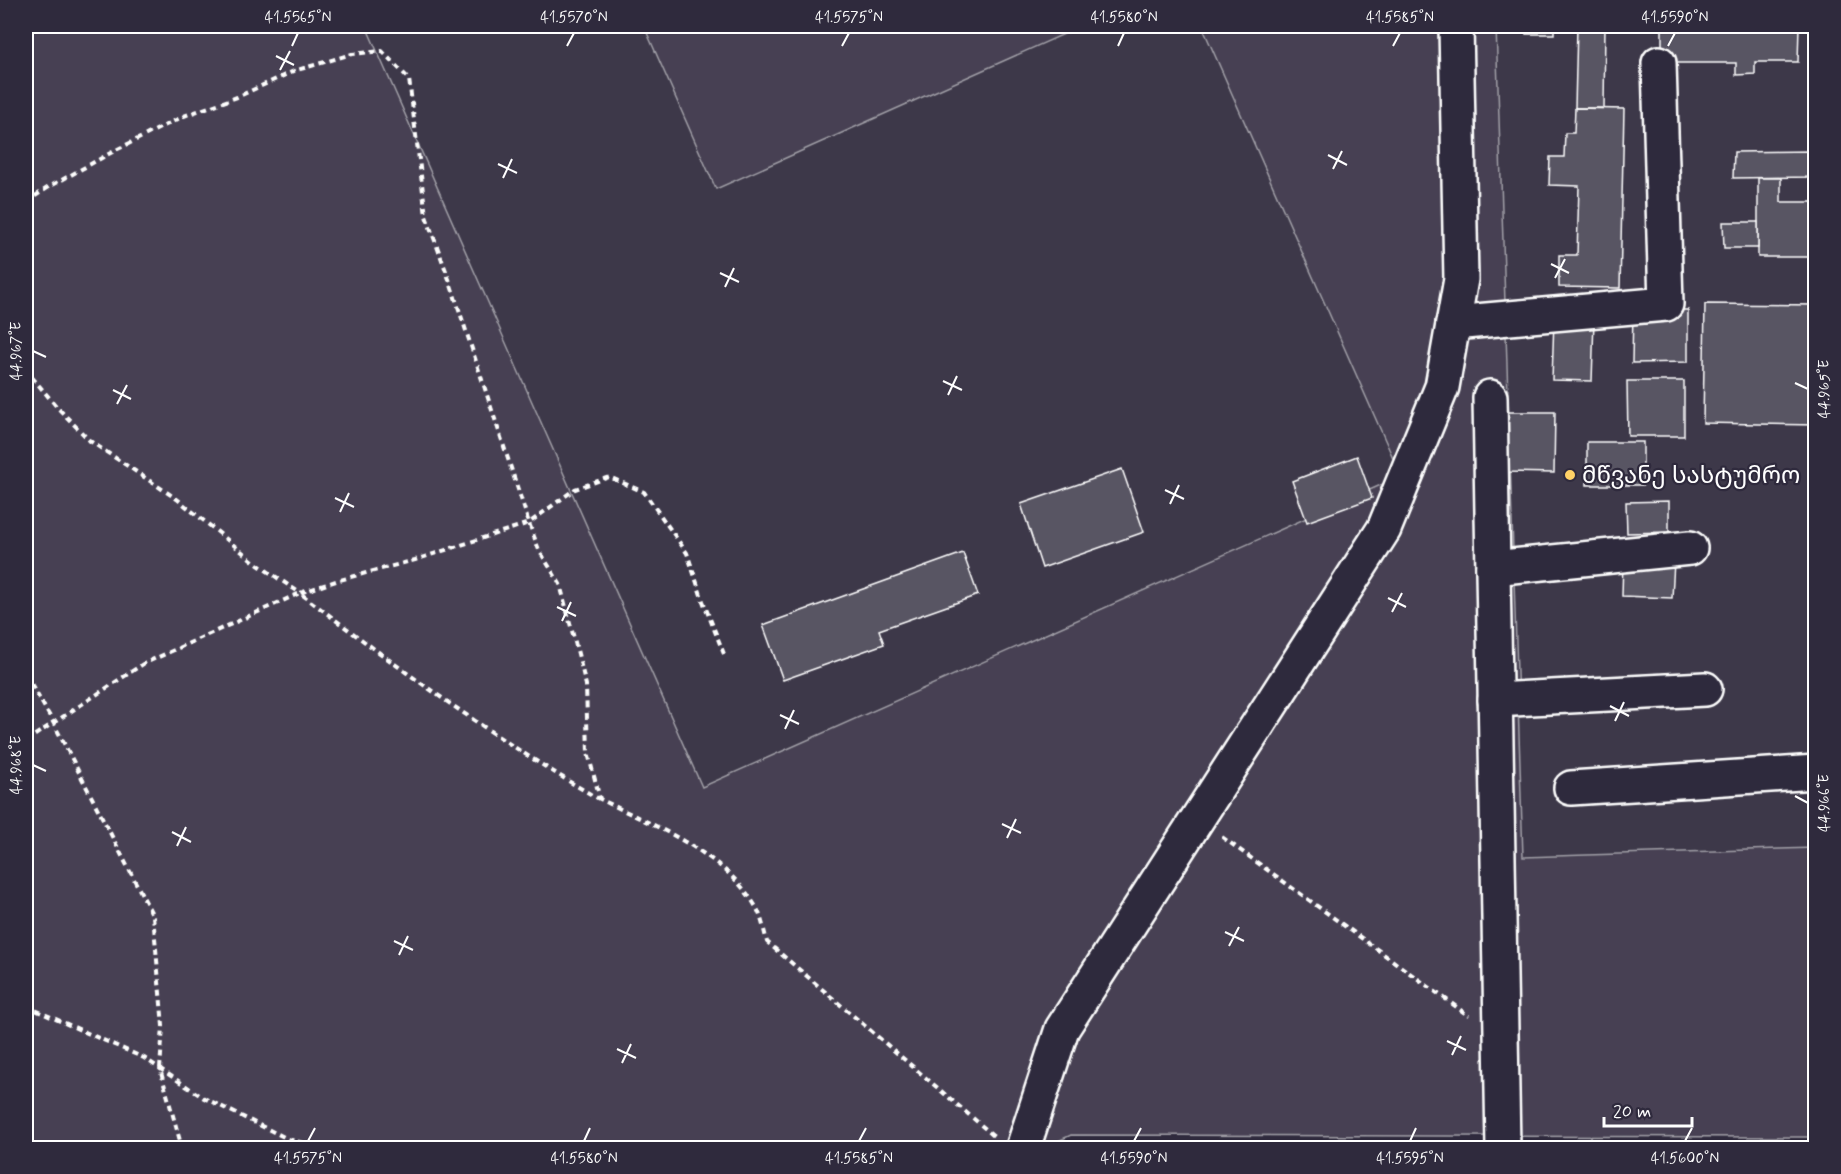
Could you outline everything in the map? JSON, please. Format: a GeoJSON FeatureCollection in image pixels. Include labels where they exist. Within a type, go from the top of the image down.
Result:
{"type":"FeatureCollection","features":[{"type":"Feature","properties":{"kind":"street"},"geometry":{"type":"LineString","coordinates":[[1012,1145],[1062,1029],[1384,529],[1442,387],[1461,279],[1456,26]]}},
{"type":"Feature","properties":{"kind":"street"},"geometry":{"type":"LineString","coordinates":[[1454,323],[1666,303],[1659,63]]}},
{"type":"Feature","properties":{"kind":"street"},"geometry":{"type":"LineString","coordinates":[[1490,397],[1503,1149]]}},
{"type":"Feature","properties":{"kind":"street"},"geometry":{"type":"LineString","coordinates":[[1493,568],[1690,548]]}},
{"type":"Feature","properties":{"kind":"street"},"geometry":{"type":"LineString","coordinates":[[1495,700],[1705,689]]}},
{"type":"Feature","properties":{"kind":"street"},"geometry":{"type":"LineString","coordinates":[[1571,788],[1815,772]]}},
{"type":"Feature","properties":{"kind":"path"},"geometry":{"type":"LineString","coordinates":[[26,202],[87,166],[184,116],[237,97],[294,70],[352,54],[382,51],[409,79],[426,216],[529,523],[539,550],[560,584],[586,685],[588,753],[600,799]]}},
{"type":"Feature","properties":{"kind":"path"},"geometry":{"type":"LineString","coordinates":[[26,370],[90,441],[177,499],[257,564],[300,593],[415,680],[538,764],[700,851],[730,873],[757,908],[767,942],[1012,1145]]}},
{"type":"Feature","properties":{"kind":"path"},"geometry":{"type":"LineString","coordinates":[[26,741],[143,664],[300,593],[415,560],[529,523],[575,489],[609,477],[644,492],[687,553],[724,654]]}},
{"type":"Feature","properties":{"kind":"path"},"geometry":{"type":"LineString","coordinates":[[26,675],[153,916],[163,1026],[160,1069],[182,1149]]}},
{"type":"Feature","properties":{"kind":"path"},"geometry":{"type":"LineString","coordinates":[[1197,819],[1501,1040]]}},
{"type":"Feature","properties":{"kind":"path"},"geometry":{"type":"LineString","coordinates":[[26,1006],[144,1059],[204,1098],[277,1134],[322,1149]]}},
{"type":"Feature","properties":{"kind":"shaded area"},"geometry":{"type":"Polygon","coordinates":[[[26,26],[366,26],[702,787],[1401,476],[1202,26],[1496,26],[1523,857],[1815,848],[1815,1137],[1071,1135],[1043,1148],[26,1148],[26,26]]]}},
{"type":"Feature","properties":{"kind":"shaded area"},"geometry":{"type":"Polygon","coordinates":[[[366,26],[644,26],[716,189],[1082,26],[1202,26],[1401,476],[702,787],[366,26]]]}},
{"type":"Feature","properties":{"kind":"shaded area"},"geometry":{"type":"Polygon","coordinates":[[[644,26],[1082,26],[716,189],[644,26]]]}},
{"type":"Feature","properties":{"kind":"shaded area"},"geometry":{"type":"Polygon","coordinates":[[[1496,26],[1815,26],[1815,848],[1523,857],[1496,26]]]}},
{"type":"Feature","properties":{"kind":"building"},"geometry":{"type":"Polygon","coordinates":[[[1526,26],[1554,26],[1554,34],[1526,34],[1526,26]]]}},
{"type":"Feature","properties":{"kind":"building"},"geometry":{"type":"Polygon","coordinates":[[[1577,26],[1605,26],[1604,108],[1575,108],[1577,26]]]}},
{"type":"Feature","properties":{"kind":"building"},"geometry":{"type":"Polygon","coordinates":[[[1662,26],[1799,26],[1798,62],[1755,62],[1755,74],[1736,75],[1736,63],[1662,63],[1662,26]]]}},
{"type":"Feature","properties":{"kind":"building"},"geometry":{"type":"Polygon","coordinates":[[[1575,108],[1624,109],[1620,288],[1559,287],[1559,255],[1577,255],[1579,186],[1549,185],[1550,157],[1564,157],[1565,133],[1574,133],[1575,108]]]}},
{"type":"Feature","properties":{"kind":"building"},"geometry":{"type":"Polygon","coordinates":[[[1816,151],[1816,177],[1733,178],[1734,152],[1816,151]]]}},
{"type":"Feature","properties":{"kind":"building"},"geometry":{"type":"Polygon","coordinates":[[[1758,178],[1781,178],[1781,202],[1813,202],[1814,257],[1758,257],[1758,178]]]}},
{"type":"Feature","properties":{"kind":"building"},"geometry":{"type":"Polygon","coordinates":[[[1723,222],[1758,222],[1758,248],[1724,248],[1723,222]]]}},
{"type":"Feature","properties":{"kind":"building"},"geometry":{"type":"Polygon","coordinates":[[[1705,304],[1816,305],[1816,425],[1703,423],[1705,304]]]}},
{"type":"Feature","properties":{"kind":"building"},"geometry":{"type":"Polygon","coordinates":[[[1633,310],[1688,310],[1688,362],[1632,363],[1633,310]]]}},
{"type":"Feature","properties":{"kind":"building"},"geometry":{"type":"Polygon","coordinates":[[[1554,319],[1594,320],[1592,381],[1552,380],[1554,319]]]}},
{"type":"Feature","properties":{"kind":"building"},"geometry":{"type":"Polygon","coordinates":[[[1627,381],[1684,381],[1684,436],[1628,436],[1627,381]]]}},
{"type":"Feature","properties":{"kind":"building"},"geometry":{"type":"Polygon","coordinates":[[[1508,412],[1555,412],[1554,473],[1507,472],[1508,412]]]}},
{"type":"Feature","properties":{"kind":"building"},"geometry":{"type":"Polygon","coordinates":[[[1587,442],[1643,442],[1643,485],[1587,485],[1587,442]]]}},
{"type":"Feature","properties":{"kind":"building"},"geometry":{"type":"Polygon","coordinates":[[[1357,456],[1372,498],[1307,522],[1292,481],[1357,456]]]}},
{"type":"Feature","properties":{"kind":"building"},"geometry":{"type":"Polygon","coordinates":[[[1122,469],[1144,532],[1042,568],[1021,504],[1122,469]]]}},
{"type":"Feature","properties":{"kind":"building"},"geometry":{"type":"Polygon","coordinates":[[[1669,501],[1669,532],[1627,533],[1626,502],[1669,501]]]}},
{"type":"Feature","properties":{"kind":"building"},"geometry":{"type":"Polygon","coordinates":[[[963,553],[978,595],[879,630],[884,644],[783,680],[763,625],[963,553]]]}},
{"type":"Feature","properties":{"kind":"building"},"geometry":{"type":"Polygon","coordinates":[[[1623,560],[1674,561],[1672,598],[1622,596],[1623,560]]]}},
{"type":"Feature","properties":{"kind":"place","name":"მწვანე სასტუმრო"},"geometry":{"type":"Point","coordinates":[1570,475]}}]}
